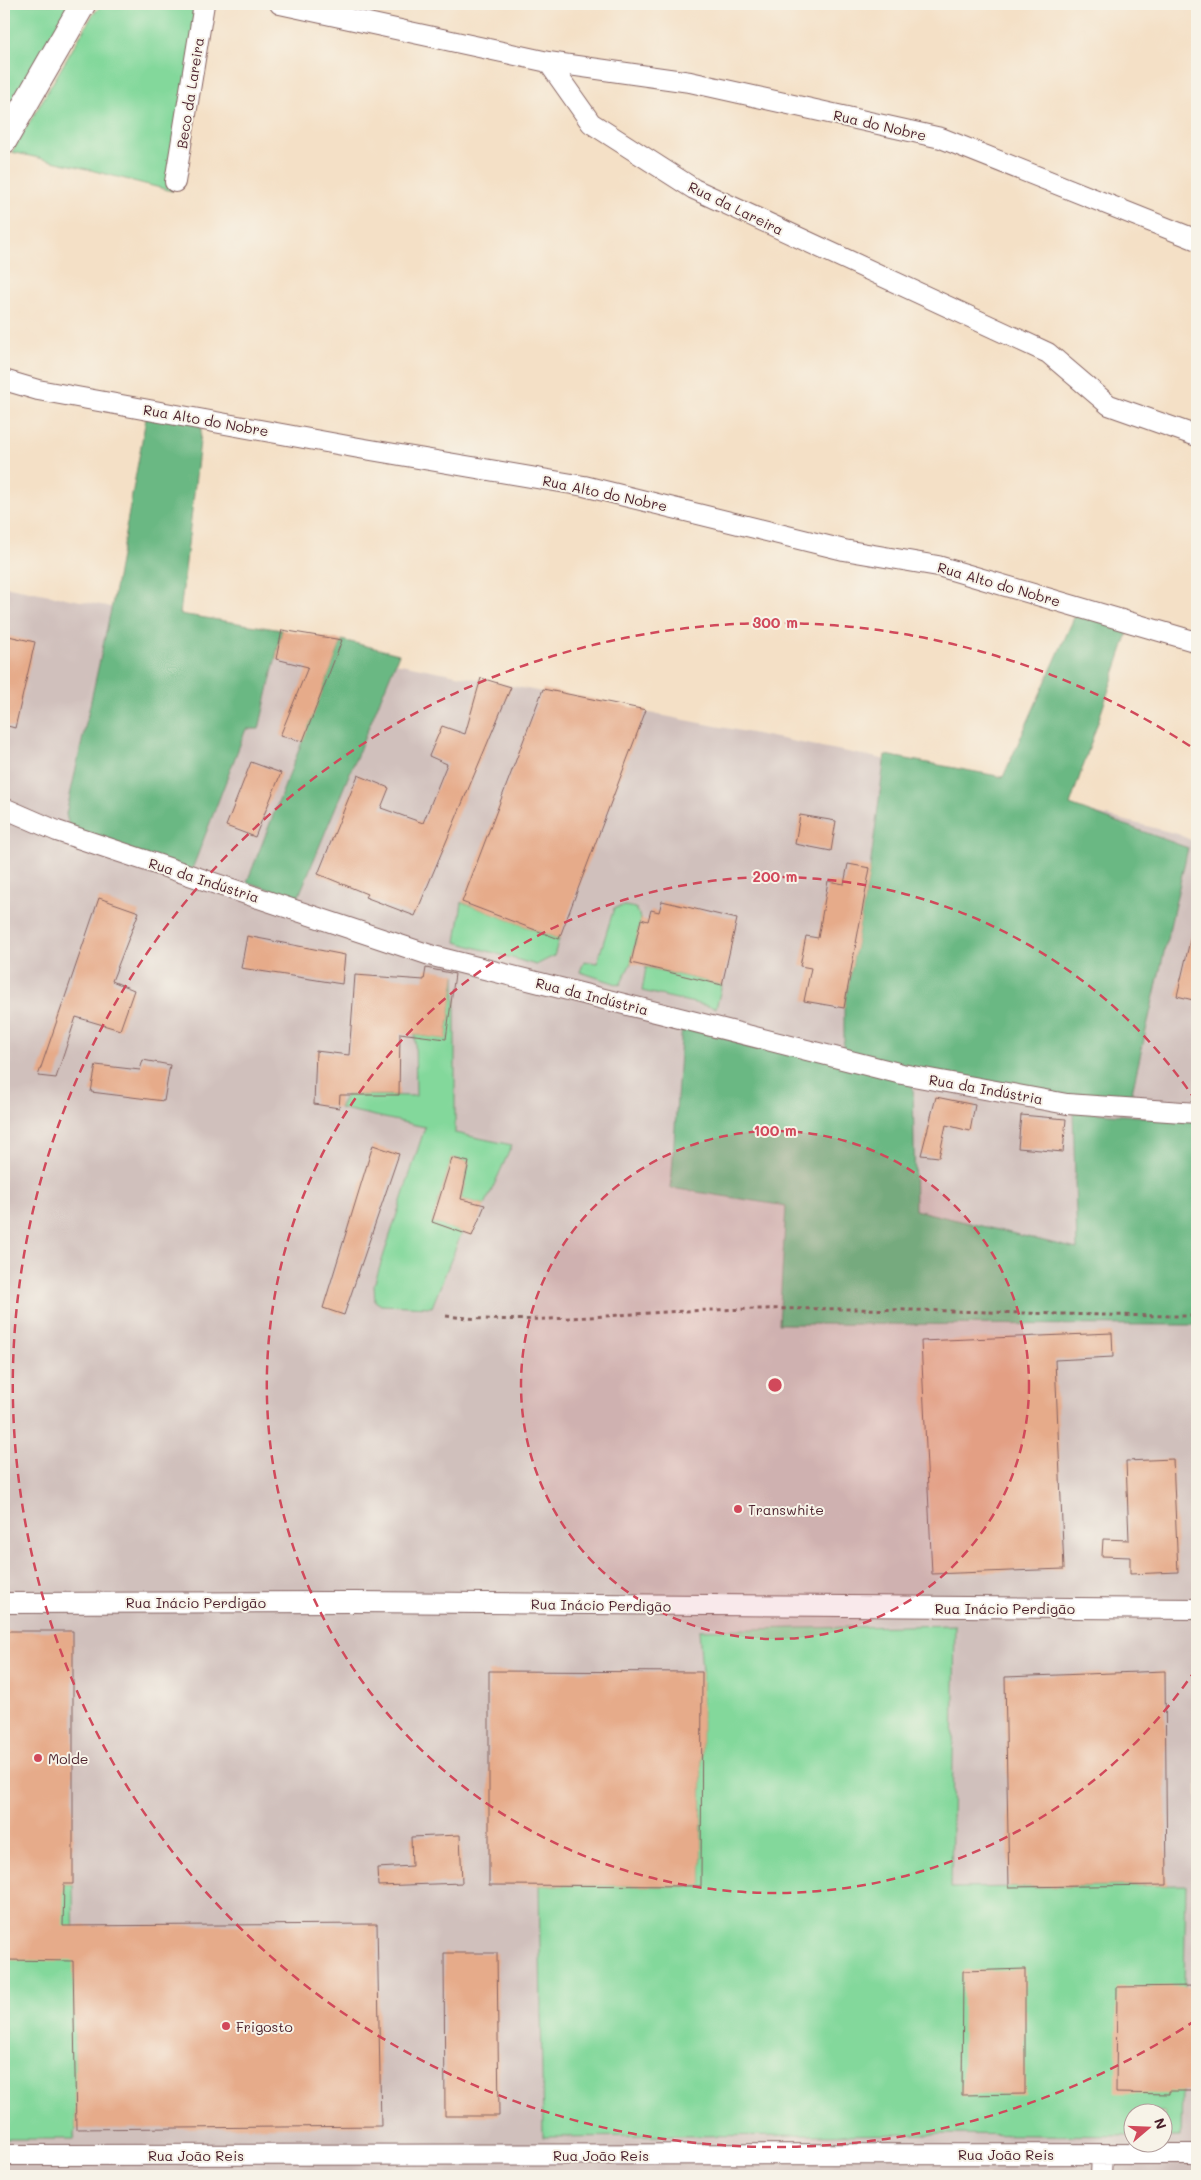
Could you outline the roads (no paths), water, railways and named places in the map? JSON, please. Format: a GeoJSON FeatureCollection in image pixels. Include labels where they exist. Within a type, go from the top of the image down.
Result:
{"type":"FeatureCollection","features":[{"type":"Feature","properties":{"kind":"main road"},"geometry":{"type":"LineString","coordinates":[[4,142],[83,4]]}},
{"type":"Feature","properties":{"kind":"street","name":"Beco da Lareira"},"geometry":{"type":"LineString","coordinates":[[175,182],[204,4]]}},
{"type":"Feature","properties":{"kind":"street"},"geometry":{"type":"LineString","coordinates":[[280,4],[548,62]]}},
{"type":"Feature","properties":{"kind":"street","name":"Rua do Nobre"},"geometry":{"type":"LineString","coordinates":[[548,62],[690,82],[941,138],[1197,240]]}},
{"type":"Feature","properties":{"kind":"street","name":"Rua da Lareira"},"geometry":{"type":"LineString","coordinates":[[548,62],[590,123],[694,189],[1048,353],[1109,405],[1197,436]]}},
{"type":"Feature","properties":{"kind":"street","name":"Rua Alto do Nobre"},"geometry":{"type":"LineString","coordinates":[[4,380],[38,390],[96,401],[584,486],[844,550],[938,566],[1197,642]]}},
{"type":"Feature","properties":{"kind":"street","name":"Rua da Indústria"},"geometry":{"type":"LineString","coordinates":[[4,808],[57,831],[452,961],[902,1074],[1067,1104],[1197,1113]]}},
{"type":"Feature","properties":{"kind":"street","name":"Rua Inácio Perdigão"},"geometry":{"type":"LineString","coordinates":[[4,1602],[364,1602],[1197,1609]]}},
{"type":"Feature","properties":{"kind":"street"},"geometry":{"type":"LineString","coordinates":[[1101,2176],[1102,2154]]}},
{"type":"Feature","properties":{"kind":"street","name":"Rua João Reis"},"geometry":{"type":"LineString","coordinates":[[4,2155],[1197,2154]]}},
{"type":"Feature","properties":{"kind":"place","name":"Transwhite"},"geometry":{"type":"Point","coordinates":[738,1509]}},
{"type":"Feature","properties":{"kind":"place","name":"Molde"},"geometry":{"type":"Point","coordinates":[38,1758]}},
{"type":"Feature","properties":{"kind":"place","name":"Frigosto"},"geometry":{"type":"Point","coordinates":[226,2026]}}]}
